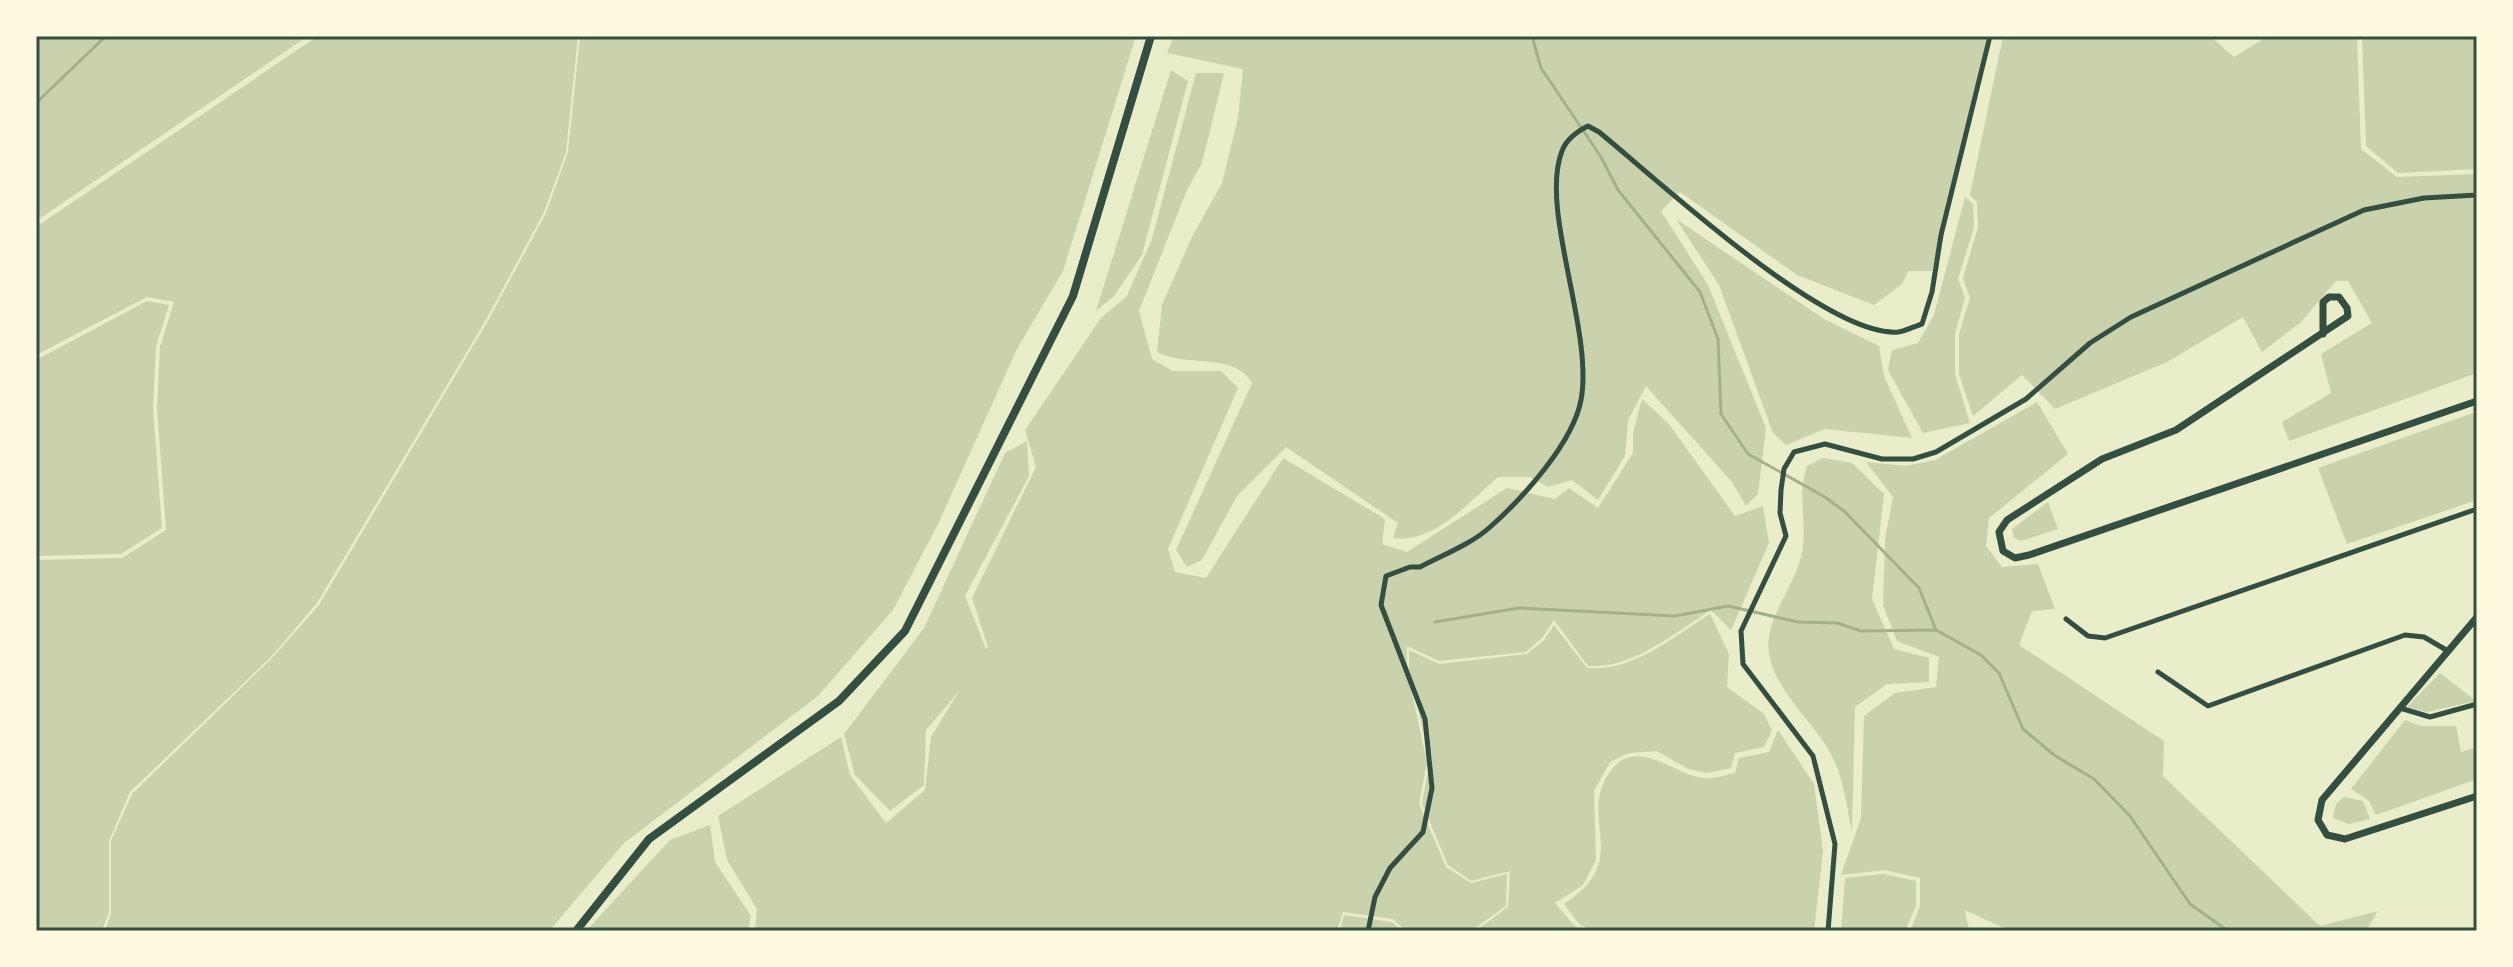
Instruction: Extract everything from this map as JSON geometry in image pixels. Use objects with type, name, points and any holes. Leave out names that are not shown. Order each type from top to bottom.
[{"type":"main road","points":[[576,931],[649,839],[839,701],[905,631],[1073,296],[1151,36]]},
{"type":"street","points":[[1368,931],[1375,897],[1390,868],[1423,832],[1432,788],[1425,719],[1381,605],[1386,576],[1410,567],[1420,567],[1488,529],[1546,466],[1570,432],[1582,399],[1579,338],[1558,205],[1557,175],[1562,149],[1588,126],[1748,256],[1812,301],[1867,326],[1898,332],[1922,324],[1932,292],[1941,235],[1990,36]]},
{"type":"street","points":[[1828,931],[1835,844],[1813,756],[1743,664],[1741,631],[1786,536],[1780,513],[1781,490],[1784,469],[1794,452],[1825,444],[1882,459],[1913,459],[1936,452],[2026,399],[2090,343],[2145,311],[2364,210],[2424,198],[2477,195]]},
{"type":"street","points":[[2323,334],[2322,308],[2329,297],[2339,297],[2347,308],[2348,316],[2323,334],[2176,430],[2102,459],[2007,520],[1999,532],[2003,551],[2015,558],[2029,555],[2477,401]]},
{"type":"street","points":[[2066,619],[2088,636],[2105,638],[2477,509]]},
{"type":"street","points":[[2477,617],[2328,794],[2318,811],[2318,820],[2320,828],[2334,839],[2355,837],[2477,796]]},
{"type":"street","points":[[2158,672],[2208,706],[2405,635],[2424,637],[2448,651]]},
{"type":"street","points":[[2400,708],[2430,717],[2477,704]]},
{"type":"green space","points":[[36,36],[308,36],[36,221]]},
{"type":"green space","points":[[318,36],[578,36],[566,152],[544,212],[487,318],[317,603],[271,657],[130,792],[109,841],[109,912],[102,931],[36,931],[36,560],[122,558],[166,530],[157,408],[160,347],[174,302],[147,297],[36,355],[36,227]]},
{"type":"green space","points":[[580,36],[1136,36],[1063,271],[1017,349],[939,522],[893,610],[818,696],[624,843],[549,931],[105,931],[111,913],[111,841],[132,794],[272,658],[319,605],[489,319],[546,213],[568,152]]},
{"type":"green space","points":[[1174,36],[1987,36],[1966,144],[1932,271],[1908,271],[1902,284],[1874,305],[1797,275],[1680,192],[1661,211],[1708,285],[1766,428],[1758,494],[1746,506],[1732,482],[1646,386],[1628,420],[1625,456],[1598,500],[1572,480],[1548,487],[1530,477],[1498,477],[1437,528],[1423,535],[1393,538],[1398,523],[1286,447],[1237,496],[1202,560],[1187,567],[1176,550],[1252,383],[1234,367],[1170,357],[1157,352],[1162,305],[1192,237],[1222,183],[1238,118],[1243,69],[1167,53]]},
{"type":"green space","points":[[2003,36],[2210,36],[2234,57],[2268,36],[2357,36],[2361,149],[2397,177],[2477,174],[2477,373],[2289,441],[2282,422],[2331,393],[2321,354],[2372,323],[2348,281],[2336,281],[2301,322],[2262,352],[2243,317],[2167,362],[2055,409],[2022,375],[1973,416],[1959,374],[1959,334],[1970,298],[1963,278],[1978,227],[1977,202],[1970,195]]},
{"type":"green space","points":[[2362,36],[2477,36],[2477,169],[2398,173],[2366,146]]},
{"type":"green space","points":[[1171,70],[1188,81],[1142,255],[1114,296],[1096,311]]},
{"type":"green space","points":[[1196,73],[1224,73],[1202,163],[1187,190],[1139,311],[1152,359],[1173,371],[1221,371],[1238,388],[1168,549],[1175,572],[1206,578],[1283,458],[1385,519],[1382,544],[1407,552],[1507,488],[1555,499],[1569,488],[1598,508],[1633,453],[1633,433],[1642,399],[1669,424],[1735,516],[1763,506],[1769,543],[1731,630],[1711,610],[1637,656],[1621,662],[1588,666],[1554,620],[1542,638],[1526,652],[1439,661],[1407,646],[1407,671],[1427,762],[1419,804],[1446,867],[1471,883],[1507,874],[1506,906],[1471,931],[1406,931],[1393,919],[1343,912],[1337,931],[755,931],[757,909],[727,860],[718,816],[841,737],[850,775],[886,823],[925,790],[931,737],[959,691],[926,730],[924,785],[890,811],[855,775],[844,734],[924,628],[1005,453],[1027,441],[1029,476],[965,596],[986,649],[988,647],[972,598],[1036,467],[1025,430],[1101,318],[1127,296],[1152,239]]},
{"type":"green space","points":[[1965,197],[1973,204],[1974,227],[1958,279],[1965,298],[1955,334],[1955,374],[1970,423],[1923,433],[1888,370],[1892,350],[1918,343],[1934,315]]},
{"type":"green space","points":[[1676,219],[1824,319],[1879,346],[1884,376],[1912,438],[1825,429],[1786,445],[1773,433],[1719,285]]},
{"type":"green space","points":[[147,301],[169,305],[156,346],[153,408],[162,528],[121,554],[36,556],[36,360]]},
{"type":"green space","points":[[2037,402],[2068,454],[1989,518],[1986,546],[2002,567],[2038,564],[2055,609],[2032,611],[2019,645],[2164,741],[2163,776],[2320,926],[2378,911],[2366,931],[2010,931],[1965,910],[1969,931],[1910,931],[1920,906],[1920,878],[1884,870],[1841,875],[1861,818],[1864,716],[1895,693],[1936,687],[1939,657],[1897,641],[1883,605],[1885,539],[1893,497],[1866,462],[1905,466],[1935,460]]},
{"type":"green space","points":[[2473,413],[2477,422],[2477,500],[2347,544],[2318,468]]},
{"type":"green space","points":[[1823,458],[1852,463],[1884,494],[1872,599],[1894,649],[1929,658],[1929,682],[1887,684],[1855,707],[1852,832],[1843,786],[1834,760],[1782,686],[1769,654],[1771,627],[1801,557],[1803,489],[1807,466]]},
{"type":"green space","points":[[2048,502],[2058,529],[2021,541],[2014,538],[2012,529]]},
{"type":"green space","points":[[1710,614],[1729,654],[1727,687],[1764,714],[1772,730],[1764,747],[1735,753],[1731,768],[1707,773],[1688,769],[1657,751],[1629,753],[1610,762],[1594,791],[1596,860],[1583,885],[1555,903],[1579,931],[1475,931],[1508,907],[1510,871],[1471,881],[1448,865],[1422,803],[1430,761],[1409,671],[1409,650],[1439,664],[1527,654],[1544,640],[1554,625],[1587,668],[1604,668],[1652,651]]},
{"type":"green space","points":[[2440,673],[2476,701],[2427,712],[2407,707]]},
{"type":"green space","points":[[2405,720],[2421,726],[2456,726],[2461,752],[2477,747],[2477,779],[2376,815],[2369,801],[2351,789]]},
{"type":"green space","points":[[1778,730],[1814,784],[1823,851],[1814,931],[1591,931],[1579,924],[1564,904],[1585,887],[1596,870],[1601,853],[1599,803],[1602,786],[1613,768],[1623,759],[1634,756],[1658,761],[1694,776],[1724,776],[1735,773],[1739,758],[1769,752]]},
{"type":"green space","points":[[2344,797],[2363,801],[2370,819],[2349,824],[2333,818],[2336,804]]},
{"type":"green space","points":[[710,825],[715,862],[751,916],[748,931],[586,931],[670,840]]},
{"type":"green space","points":[[1884,874],[1916,881],[1916,906],[1905,931],[1841,931],[1845,878]]},
{"type":"green space","points":[[1344,915],[1392,922],[1402,931],[1340,931]]},
{"type":"waterway","points":[[36,103],[106,36]]},
{"type":"waterway","points":[[1532,36],[1541,68],[1601,157],[1618,190],[1700,292],[1718,339],[1721,414],[1748,454],[1825,497],[1845,512],[1919,588],[1936,630],[1981,655],[1999,673],[2023,729],[2054,755],[2094,779],[2130,816],[2190,904],[2228,931]]},
{"type":"waterway","points":[[1435,622],[1519,608],[1675,616],[1728,606],[1798,622],[1837,623],[1861,631],[1936,630]]}]
